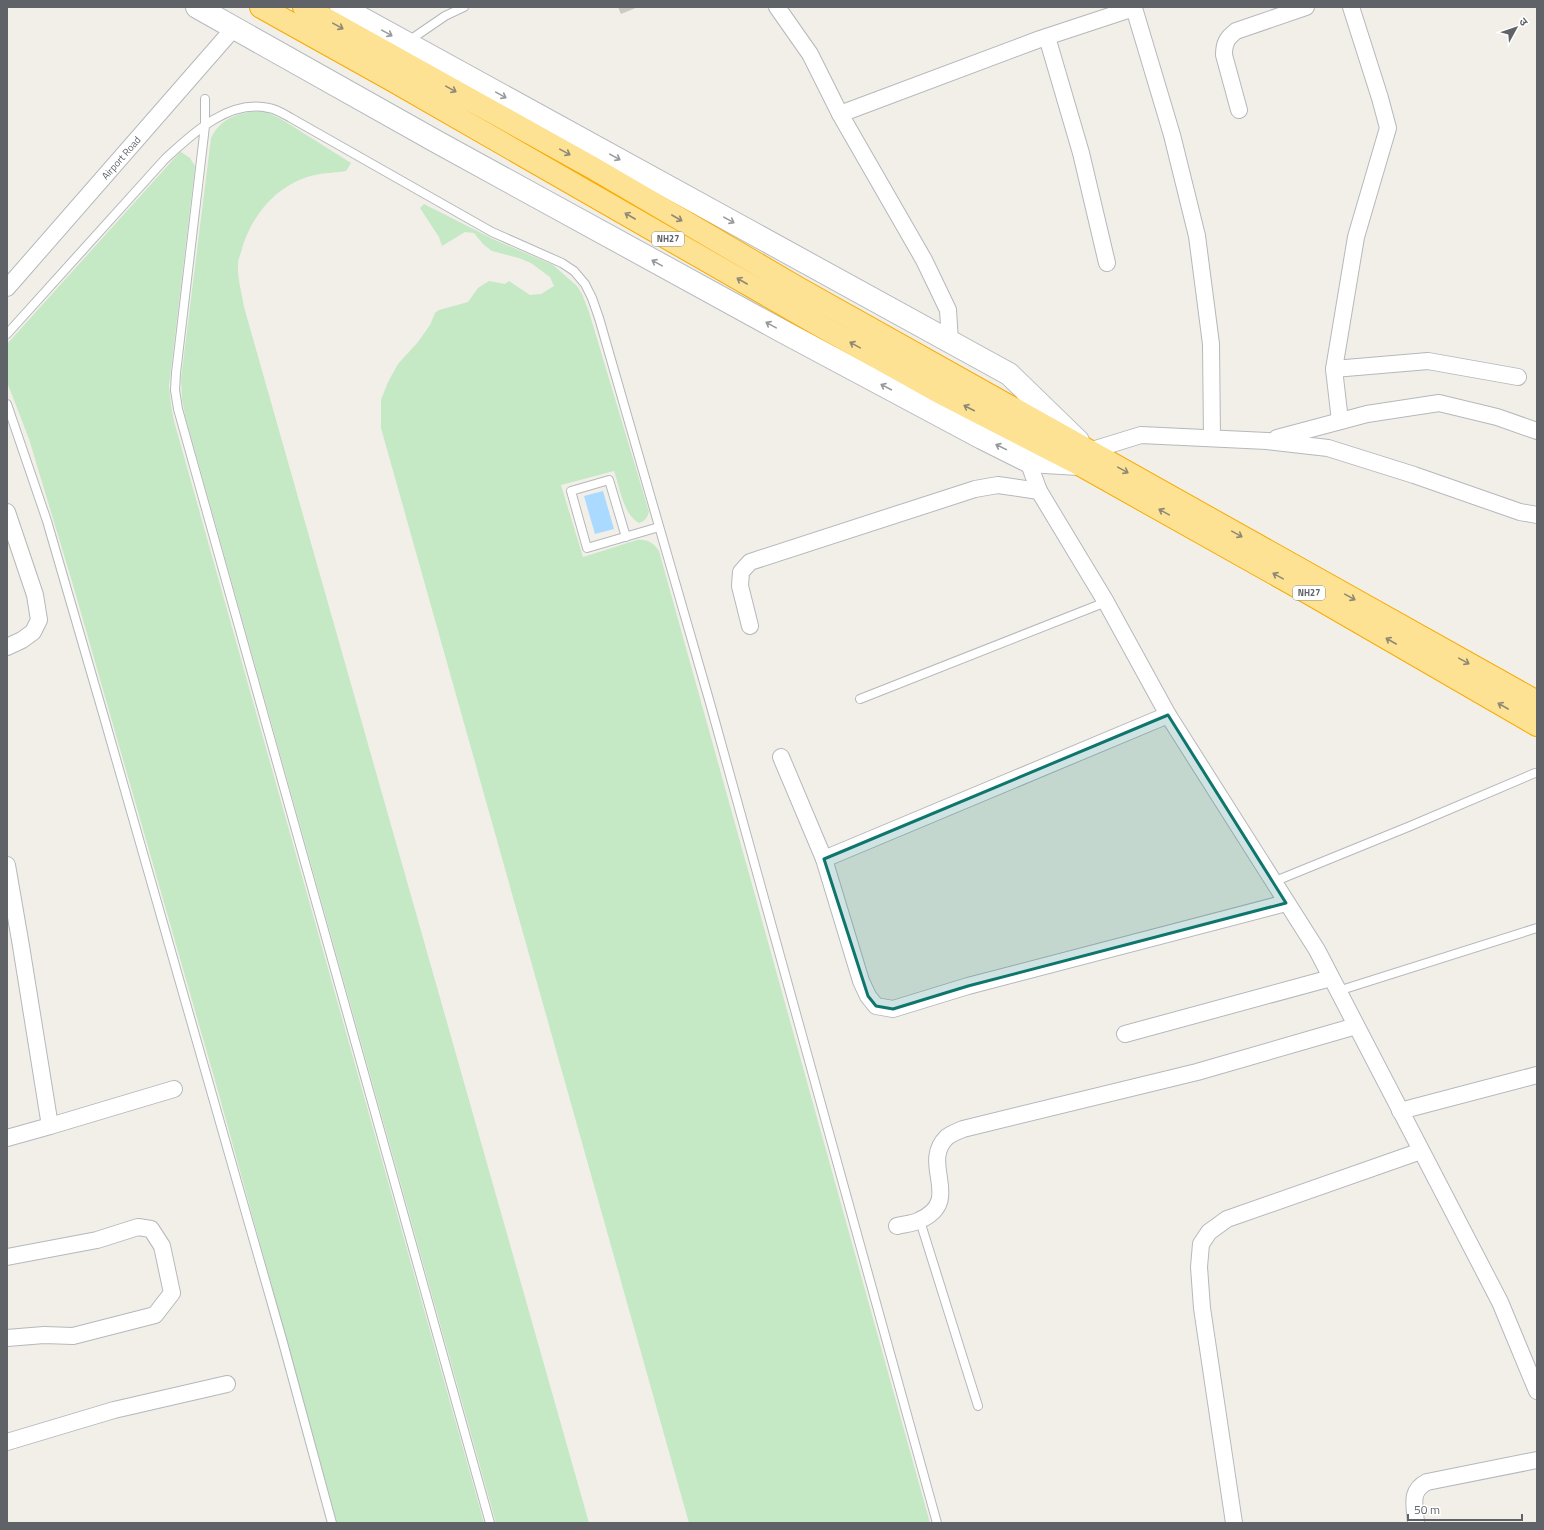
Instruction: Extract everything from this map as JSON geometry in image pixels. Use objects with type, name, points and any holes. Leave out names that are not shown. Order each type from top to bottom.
[{"type":"highway","name":"NH27","points":[[261,7],[392,80],[819,325],[939,392],[1084,458],[1537,702]]},
{"type":"highway","name":"NH27","points":[[304,7],[593,168],[1084,458],[1306,592],[1537,725]]},
{"type":"street","points":[[197,7],[446,147],[780,330],[982,438],[1028,460],[1084,458],[1141,435],[1267,441],[1328,448],[1414,475],[1520,512],[1537,515]]},
{"type":"street","points":[[777,7],[810,54],[840,114],[924,260],[948,310],[950,341]]},
{"type":"street","points":[[1239,110],[1224,55],[1224,46],[1228,37],[1236,31],[1306,7]]},
{"type":"street","points":[[1340,421],[1334,369],[1356,237],[1388,128],[1352,7]]},
{"type":"street","points":[[840,114],[1047,37],[1134,8],[1172,135],[1197,236],[1210,344],[1212,438]]},
{"type":"street","points":[[350,10],[406,43],[1008,374],[1084,458]]},
{"type":"street","name":"Airport Road","points":[[7,288],[234,28]]},
{"type":"street","points":[[1047,37],[1081,153],[1107,263]]},
{"type":"street","points":[[1334,369],[1428,361],[1518,377]]},
{"type":"street","points":[[1267,441],[1367,414],[1439,404],[1497,416],[1537,431]]},
{"type":"street","points":[[1028,460],[1039,492],[1106,602],[1168,715],[1317,950],[1500,1302],[1537,1391]]},
{"type":"street","points":[[750,626],[740,586],[741,572],[750,562],[975,488],[998,485],[1039,492]]},
{"type":"street","points":[[7,512],[35,595],[39,620],[33,632],[22,640],[7,647]]},
{"type":"street","points":[[824,859],[1168,715]]},
{"type":"street","points":[[781,757],[824,859],[861,980],[868,996],[876,1006],[894,1009],[968,986],[1286,903]]},
{"type":"street","points":[[7,865],[50,1126]]},
{"type":"street","points":[[1125,1034],[1334,984]]},
{"type":"street","points":[[896,1226],[920,1221],[931,1213],[939,1204],[941,1186],[936,1163],[938,1149],[947,1137],[963,1128],[1197,1072],[1356,1026]]},
{"type":"street","points":[[1400,1111],[1537,1075]]},
{"type":"street","points":[[7,1138],[174,1089]]},
{"type":"street","points":[[1234,1523],[1202,1308],[1199,1267],[1201,1244],[1209,1232],[1227,1219],[1421,1151]]},
{"type":"street","points":[[7,1257],[97,1240],[138,1227],[151,1229],[162,1246],[172,1293],[155,1315],[73,1336],[44,1335],[7,1338]]},
{"type":"street","points":[[7,1442],[114,1410],[227,1384]]},
{"type":"street","points":[[1416,1523],[1416,1491],[1423,1484],[1537,1460]]},
{"type":"lane","points":[[406,43],[445,16],[464,7]]},
{"type":"lane","points":[[205,99],[205,126],[176,373],[175,390],[178,409],[490,1523]]},
{"type":"lane","points":[[7,334],[165,160],[205,126],[237,109],[247,107],[270,108],[291,118],[492,232],[556,260],[574,271],[592,298],[599,318],[712,711],[937,1523]]},
{"type":"lane","points":[[7,404],[47,521],[104,717],[282,1339],[332,1523]]},
{"type":"lane","points":[[626,537],[609,480],[571,491],[588,548],[626,537],[659,527]]},
{"type":"lane","points":[[860,699],[1106,602]]},
{"type":"lane","points":[[1273,882],[1535,773]]},
{"type":"lane","points":[[1334,984],[1537,928]]},
{"type":"lane","points":[[920,1221],[978,1406]]},
{"type":"highlighted area","points":[[1168,715],[1286,903],[968,986],[893,1009],[876,1006],[868,996],[824,859]]},
{"type":"green space","points":[[264,111],[281,119],[351,163],[346,171],[307,177],[283,189],[273,197],[256,217],[250,228],[239,258],[238,275],[244,307],[589,1523],[496,1523],[185,415],[182,399],[181,379],[211,138],[215,131],[227,120],[240,114]]},
{"type":"green space","points":[[180,152],[190,158],[195,166],[169,386],[174,421],[484,1523],[337,1523],[218,1091],[73,585],[29,439],[7,382],[7,344]]},
{"type":"green space","points":[[424,204],[495,240],[553,265],[577,286],[589,312],[649,512],[646,519],[639,523],[634,519],[629,513],[620,493],[614,471],[561,485],[583,557],[637,540],[650,542],[659,551],[930,1523],[689,1523],[381,428],[381,400],[388,382],[398,364],[418,342],[430,325],[435,313],[439,310],[468,302],[478,288],[489,281],[505,284],[509,281],[530,295],[541,294],[554,286],[550,277],[531,263],[519,258],[492,251],[483,244],[474,233],[465,232],[442,246],[439,237],[420,208]]},
{"type":"water","points":[[603,491],[614,529],[595,534],[584,496]]},
{"type":"building","points":[[618,7],[638,7],[621,14]]}]
